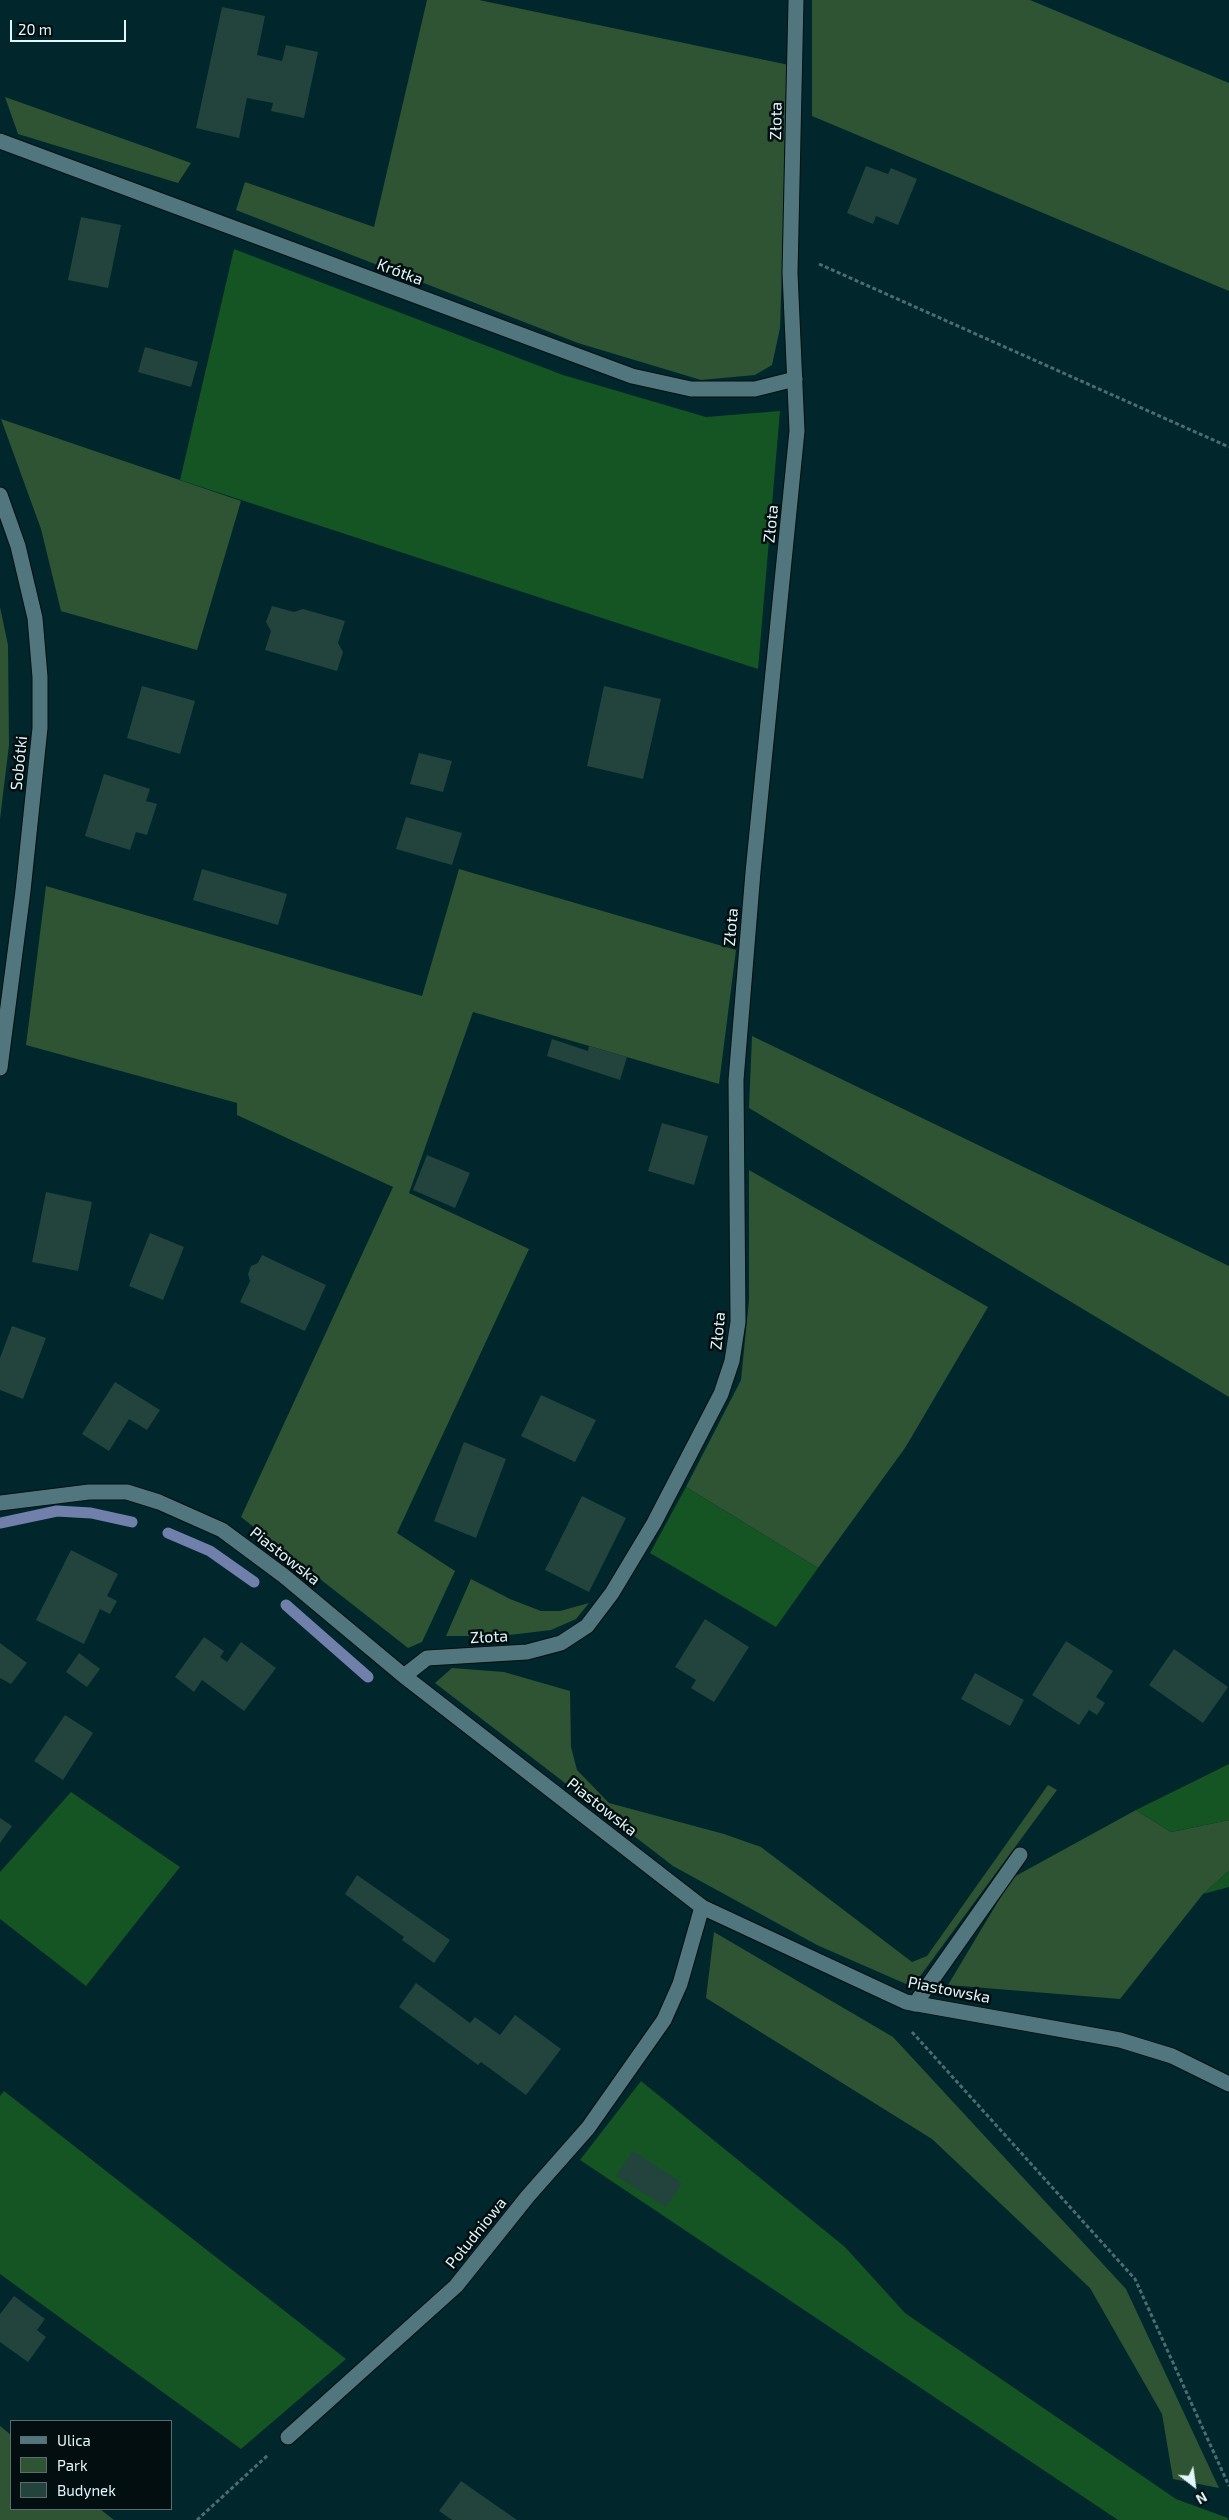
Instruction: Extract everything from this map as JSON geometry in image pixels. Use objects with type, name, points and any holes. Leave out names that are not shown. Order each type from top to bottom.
[{"type":"street","name":"Złota","points":[[404,1676],[427,1658],[527,1652],[561,1643],[587,1626],[612,1593],[654,1523],[721,1394],[732,1361],[738,1322],[736,1080],[753,872],[798,431],[790,273],[796,0]]},
{"type":"street","name":"Krótka","points":[[0,141],[632,376],[691,389],[755,389],[795,380]]},
{"type":"street","name":"Sobótki","points":[[0,495],[18,546],[35,618],[40,703],[40,728],[23,891],[0,1068]]},
{"type":"street","name":"Piastowska","points":[[0,1503],[89,1492],[127,1492],[159,1502],[222,1530],[284,1576],[404,1676],[702,1907],[911,2003],[1120,2040],[1172,2056],[1229,2084]]},
{"type":"street","points":[[911,2003],[1020,1855]]},
{"type":"street","name":"Południowa","points":[[288,2437],[456,2286],[528,2196],[588,2128],[664,2020],[680,1984],[702,1907]]},
{"type":"path","points":[[814,262],[1229,447]]},
{"type":"path","points":[[911,2003],[910,2030],[1135,2279],[1229,2486]]},
{"type":"path","points":[[196,2520],[288,2437]]},
{"type":"green space","points":[[427,0],[479,0],[789,65],[780,328],[772,365],[755,375],[701,380],[578,343],[236,210],[245,182],[374,227]]},
{"type":"green space","points":[[812,0],[1030,0],[1229,83],[1229,291],[812,116]]},
{"type":"green space","points":[[5,97],[191,163],[178,183],[18,134]]},
{"type":"green space","points":[[234,249],[563,375],[706,417],[780,411],[758,669],[180,480]]},
{"type":"green space","points":[[1,419],[241,501],[197,650],[61,611],[41,529]]},
{"type":"green space","points":[[0,607],[8,645],[9,745],[0,819]]},
{"type":"green space","points":[[459,869],[736,950],[719,1084],[473,1012],[409,1193],[529,1249],[397,1533],[455,1571],[422,1642],[408,1648],[241,1517],[393,1187],[237,1115],[237,1103],[26,1045],[46,886],[422,996]]},
{"type":"green space","points":[[752,1036],[1229,1266],[1229,1397],[749,1108]]},
{"type":"green space","points":[[749,1170],[988,1307],[905,1448],[818,1568],[686,1487],[741,1380],[749,1300]]},
{"type":"green space","points":[[686,1487],[818,1568],[776,1627],[650,1553]]},
{"type":"green space","points":[[471,1579],[510,1599],[541,1611],[560,1611],[589,1603],[576,1619],[551,1630],[501,1636],[446,1636]]},
{"type":"green space","points":[[452,1668],[504,1672],[570,1691],[571,1747],[577,1770],[609,1803],[724,1834],[761,1847],[912,1962],[927,1956],[1048,1785],[1057,1790],[918,1979],[906,1984],[817,1945],[673,1866],[435,1683]]},
{"type":"green space","points":[[1229,1764],[1229,1820],[1171,1832],[1136,1810]]},
{"type":"green space","points":[[71,1792],[180,1867],[86,1986],[0,1919],[0,1872]]},
{"type":"green space","points":[[1136,1810],[1171,1832],[1229,1820],[1229,1871],[1203,1894],[1120,1999],[948,1985],[1012,1878]]},
{"type":"green space","points":[[1229,1871],[1229,1887],[1203,1894]]},
{"type":"green space","points":[[714,1932],[893,2037],[1126,2289],[1219,2488],[1173,2479],[1162,2414],[1090,2288],[932,2139],[706,1998]]},
{"type":"green space","points":[[641,2081],[845,2247],[905,2313],[1176,2499],[1228,2518],[1228,2520],[1118,2520],[580,2160]]},
{"type":"green space","points":[[4,2091],[346,2359],[241,2449],[0,2274],[0,2096]]},
{"type":"green space","points":[[0,2426],[10,2434],[10,2510],[101,2510],[114,2520],[0,2520]]},
{"type":"building","points":[[222,7],[265,16],[257,55],[282,61],[286,45],[318,52],[304,118],[271,111],[273,103],[247,98],[239,138],[196,128]]},
{"type":"building","points":[[866,166],[888,174],[891,168],[917,179],[898,225],[876,216],[873,224],[847,213]]},
{"type":"building","points":[[81,217],[121,225],[108,288],[68,280]]},
{"type":"building","points":[[145,347],[198,362],[191,387],[138,372]]},
{"type":"building","points":[[272,606],[294,612],[303,609],[345,621],[338,643],[343,652],[337,671],[265,650],[271,631],[266,622]]},
{"type":"building","points":[[142,686],[195,701],[180,754],[127,738]]},
{"type":"building","points":[[604,686],[661,699],[643,779],[587,766]]},
{"type":"building","points":[[419,753],[452,761],[443,792],[410,784]]},
{"type":"building","points":[[104,774],[150,789],[146,801],[157,804],[147,835],[136,832],[130,850],[85,836]]},
{"type":"building","points":[[406,817],[462,833],[452,865],[396,849]]},
{"type":"building","points":[[202,869],[287,894],[278,925],[193,900]]},
{"type":"building","points":[[552,1039],[588,1051],[589,1046],[627,1057],[620,1080],[547,1056]]},
{"type":"building","points":[[662,1123],[708,1136],[694,1185],[648,1171]]},
{"type":"building","points":[[427,1155],[470,1173],[455,1208],[413,1190]]},
{"type":"building","points":[[46,1192],[92,1202],[78,1271],[32,1262]]},
{"type":"building","points":[[150,1233],[184,1247],[163,1300],[129,1286]]},
{"type":"building","points":[[262,1255],[326,1285],[305,1331],[240,1302],[250,1281],[248,1274],[251,1266],[258,1263]]},
{"type":"building","points":[[12,1326],[46,1338],[23,1399],[0,1390],[0,1358]]},
{"type":"building","points":[[115,1382],[160,1410],[147,1430],[129,1419],[109,1451],[82,1434]]},
{"type":"building","points":[[541,1395],[596,1420],[575,1462],[521,1436]]},
{"type":"building","points":[[464,1442],[506,1459],[476,1538],[434,1521]]},
{"type":"building","points":[[582,1496],[626,1518],[589,1592],[545,1570]]},
{"type":"building","points":[[71,1550],[118,1574],[107,1596],[117,1601],[110,1614],[100,1609],[84,1644],[36,1620]]},
{"type":"building","points":[[705,1619],[749,1647],[714,1702],[691,1688],[696,1680],[675,1667]]},
{"type":"building","points":[[204,1637],[224,1651],[220,1657],[227,1662],[241,1642],[276,1668],[244,1711],[202,1680],[194,1692],[175,1677]]},
{"type":"building","points":[[1066,1641],[1113,1671],[1096,1697],[1105,1703],[1097,1715],[1089,1710],[1079,1725],[1032,1695]]},
{"type":"building","points":[[0,1643],[27,1663],[11,1684],[0,1678]]},
{"type":"building","points":[[1174,1649],[1228,1687],[1203,1723],[1149,1685]]},
{"type":"building","points":[[79,1653],[100,1669],[87,1687],[66,1672]]},
{"type":"building","points":[[975,1673],[1024,1700],[1010,1726],[961,1699]]},
{"type":"building","points":[[65,1715],[93,1733],[63,1780],[34,1761]]},
{"type":"building","points":[[0,1818],[12,1826],[0,1843]]},
{"type":"building","points":[[357,1875],[450,1940],[434,1963],[402,1940],[404,1937],[345,1894]]},
{"type":"building","points":[[416,1983],[470,2023],[475,2017],[500,2035],[515,2015],[561,2049],[526,2095],[481,2062],[478,2065],[399,2007]]},
{"type":"building","points":[[633,2151],[682,2183],[666,2207],[616,2176]]},
{"type":"building","points":[[14,2296],[45,2319],[37,2330],[46,2337],[28,2362],[0,2342],[0,2314]]},
{"type":"building","points":[[461,2481],[517,2520],[452,2520],[439,2511]]},
{"type":"waterway","points":[[0,1523],[57,1511],[91,1513],[132,1522]]},
{"type":"waterway","points":[[168,1533],[210,1551],[254,1582]]},
{"type":"waterway","points":[[286,1605],[368,1677]]}]
